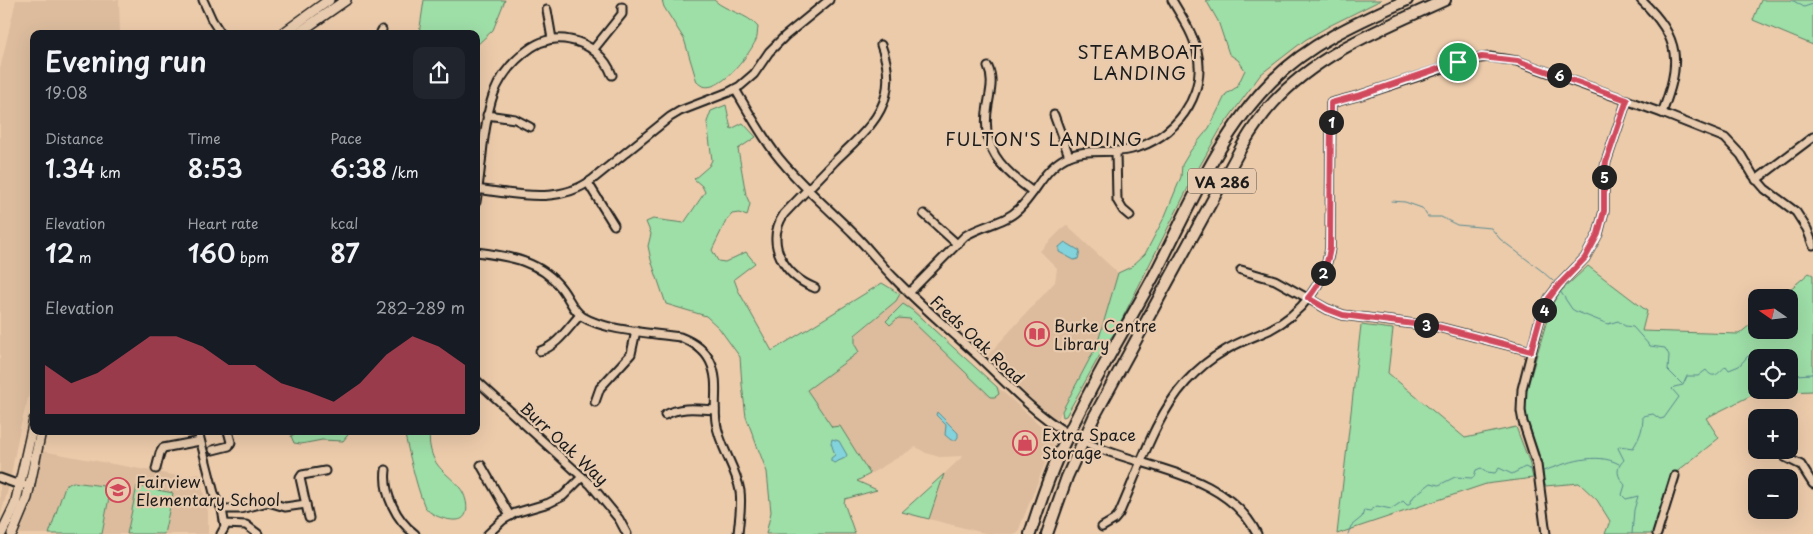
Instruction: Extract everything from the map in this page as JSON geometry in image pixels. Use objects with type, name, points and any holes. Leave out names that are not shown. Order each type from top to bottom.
[{"type":"highway","name":"VA 286","points":[[1030,534],[1050,474],[1068,434],[1156,272],[1212,163],[1234,126],[1272,81],[1305,53],[1347,27],[1408,0]]},
{"type":"highway","name":"VA 286","points":[[1047,534],[1082,441],[1194,232],[1242,146],[1262,115],[1301,77],[1337,51],[1445,0]]},
{"type":"main road","points":[[288,30],[329,0]]},
{"type":"main road","points":[[303,30],[346,0]]},
{"type":"main road","points":[[12,534],[27,498],[25,485],[32,435]]},
{"type":"main road","points":[[1,534],[25,485],[40,435]]},
{"type":"street","points":[[203,0],[218,30]]},
{"type":"street","points":[[480,189],[547,196],[565,194],[588,184],[670,117],[735,89],[754,74],[781,39],[829,0]]},
{"type":"street","points":[[908,293],[956,244],[976,229],[1013,214],[1023,205],[1050,169],[1069,156],[1087,152],[1116,151],[1144,146],[1162,136],[1174,126],[1183,115],[1194,94],[1199,72],[1198,53],[1193,39],[1172,0]]},
{"type":"street","points":[[1641,0],[1655,14],[1664,27],[1673,46],[1675,56],[1674,80],[1662,113]]},
{"type":"street","points":[[593,50],[622,14],[622,8]]},
{"type":"street","points":[[547,10],[552,39]]},
{"type":"street","points":[[480,167],[487,115],[494,91],[508,68],[530,47],[552,39],[576,41],[593,50],[609,66],[612,75]]},
{"type":"street","points":[[814,288],[800,282],[780,256],[776,242],[777,228],[780,221],[808,189],[868,128],[880,112],[886,95],[888,81],[881,45]]},
{"type":"street","points":[[1102,527],[1114,520],[1119,514],[1163,413],[1176,393],[1196,372],[1222,351],[1281,323],[1297,310],[1315,290],[1327,262],[1330,248],[1331,103],[1361,95],[1458,62],[1490,57],[1518,61],[1725,138],[1741,155],[1756,180],[1796,212],[1807,229],[1813,245]]},
{"type":"street","points":[[988,67],[992,80],[986,126],[989,144],[1001,166],[1012,177],[1033,192]]},
{"type":"street","name":"Freds Oak Road","points":[[735,89],[776,153],[808,189],[856,236],[908,293],[1046,420],[1082,441],[1189,479],[1219,492],[1243,512],[1257,534]]},
{"type":"street","points":[[1546,534],[1537,465],[1525,432],[1521,411],[1522,388],[1541,315],[1549,298],[1585,258],[1598,234],[1604,211],[1604,173],[1606,162],[1627,100]]},
{"type":"street","points":[[487,115],[515,119],[530,127]]},
{"type":"street","points":[[1054,115],[1069,156]]},
{"type":"street","points":[[1756,180],[1813,137]]},
{"type":"street","points":[[1116,151],[1117,200],[1123,210],[1130,216]]},
{"type":"street","points":[[588,184],[614,225]]},
{"type":"street","points":[[924,214],[956,244]]},
{"type":"street","points":[[480,253],[516,258],[540,269],[558,284],[580,315],[600,325],[680,337],[690,341],[702,350],[710,362],[715,375],[715,410],[718,434],[740,491],[741,505],[738,534]]},
{"type":"street","points":[[1241,270],[1275,280],[1327,309],[1343,315],[1438,327],[1531,351]]},
{"type":"street","points":[[540,350],[547,349],[554,344],[580,315]]},
{"type":"street","points":[[595,402],[600,388],[631,354],[636,331]]},
{"type":"street","name":"Burr Oak Way","points":[[480,384],[600,494],[619,519],[627,534]]},
{"type":"street","points":[[665,415],[674,410],[683,409],[715,410]]},
{"type":"street","points":[[199,435],[214,498],[222,509],[224,530],[221,534]]},
{"type":"street","points":[[213,450],[230,446],[229,435]]},
{"type":"street","points":[[156,469],[163,448],[200,441]]},
{"type":"street","points":[[1789,459],[1801,465],[1813,484]]},
{"type":"street","points":[[481,465],[510,516]]},
{"type":"street","points":[[386,470],[385,485],[391,501],[399,518],[415,534]]},
{"type":"street","points":[[309,518],[300,478],[302,475],[325,471]]},
{"type":"street","points":[[1657,534],[1675,476]]},
{"type":"street","points":[[488,534],[510,516],[557,500],[582,477]]},
{"type":"street","points":[[0,478],[25,485]]},
{"type":"street","points":[[222,509],[240,509],[268,502],[285,506],[306,504]]},
{"type":"street","points":[[224,524],[246,525],[258,534]]},
{"type":"shaded area","points":[[16,0],[119,0],[120,30],[30,30],[30,391],[20,428],[10,480],[0,477],[0,69]]},
{"type":"shaded area","points":[[1066,225],[1118,273],[1097,345],[1057,420],[1050,417],[987,356],[1055,282],[1057,268],[1040,251]]},
{"type":"shaded area","points":[[900,294],[946,341],[1039,424],[1054,434],[1055,439],[1017,534],[988,534],[929,519],[944,474],[963,456],[939,457],[926,453],[916,447],[870,474],[840,427],[832,428],[807,390],[858,352],[855,345],[855,336],[896,301]]},
{"type":"shaded area","name":"Fairview Elementary School","points":[[42,451],[184,477],[199,474],[208,512],[208,534],[19,534],[31,504]]},
{"type":"shaded area","points":[[0,483],[9,486],[0,517]]},
{"type":"green space","points":[[424,0],[505,0],[493,30],[480,42],[480,30],[420,30]]},
{"type":"green space","points":[[662,0],[714,0],[753,22],[758,27],[756,40],[745,58],[729,75],[721,82],[712,86],[704,86],[697,82],[684,39],[664,7]]},
{"type":"green space","points":[[1206,0],[1381,0],[1305,40],[1261,74],[1220,130],[1193,178],[1116,331],[1106,344],[1066,416],[1063,417],[1062,411],[1097,345],[1118,273],[1131,267],[1145,254],[1165,216],[1181,177],[1182,165],[1191,150],[1209,128],[1226,94],[1237,87],[1245,70],[1238,60],[1229,54],[1218,21]]},
{"type":"green space","points":[[1761,0],[1813,0],[1813,45],[1753,20]]},
{"type":"green space","points":[[726,105],[731,129],[743,123],[756,137],[738,149],[746,195],[750,204],[747,216],[739,213],[732,214],[726,221],[712,250],[718,261],[725,262],[746,252],[755,263],[734,279],[738,290],[772,351],[882,283],[900,294],[896,301],[855,335],[855,345],[859,352],[807,390],[832,427],[840,426],[870,474],[857,481],[877,490],[845,499],[844,503],[855,534],[766,534],[771,512],[767,472],[746,417],[740,357],[719,328],[706,316],[666,304],[651,260],[648,246],[651,234],[646,222],[653,219],[684,223],[705,192],[702,186],[694,179],[709,166],[712,160],[707,122],[711,111]]},
{"type":"green space","points":[[1588,266],[1647,311],[1642,331],[1739,334],[1748,327],[1748,339],[1798,339],[1798,289],[1790,289],[1809,273],[1813,275],[1813,391],[1798,392],[1798,349],[1748,349],[1748,397],[1706,418],[1719,438],[1674,474],[1658,534],[1605,534],[1610,521],[1597,500],[1579,483],[1545,486],[1541,460],[1527,420],[1525,405],[1527,389],[1551,306],[1560,292]]},
{"type":"green space","points":[[903,304],[997,387],[999,394],[991,397],[910,319],[898,318],[890,325],[886,321]]},
{"type":"green space","points":[[1361,325],[1393,329],[1388,373],[1465,438],[1516,427],[1529,461],[1533,478],[1486,484],[1337,534]]},
{"type":"green space","points":[[348,435],[343,441],[322,440],[301,444],[294,443],[291,436]]},
{"type":"green space","points":[[405,435],[430,435],[430,444],[435,460],[465,496],[467,507],[465,516],[462,519],[453,520],[429,512],[424,505],[415,478]]},
{"type":"green space","points":[[944,474],[929,519],[902,512]]},
{"type":"green space","points":[[73,482],[111,487],[102,534],[49,534],[65,486]]},
{"type":"green space","points":[[137,486],[173,493],[164,534],[127,534]]},
{"type":"water","points":[[1065,242],[1080,251],[1078,259],[1074,260],[1059,252],[1059,247]]},
{"type":"water","points":[[937,412],[958,433],[956,440],[951,440],[945,435],[946,425],[936,415]]},
{"type":"water","points":[[832,439],[839,441],[847,455],[845,458],[834,463],[831,461],[831,458],[835,455],[831,443]]},
{"type":"waterway","points":[[1792,0],[1804,7],[1813,4]]},
{"type":"waterway","points":[[1391,201],[1405,202],[1422,208],[1428,217],[1441,217],[1457,225],[1491,228],[1500,239],[1553,281]]},
{"type":"waterway","points":[[1560,291],[1575,311],[1608,324],[1618,321],[1625,326],[1633,327],[1650,346],[1665,348],[1669,355],[1668,370],[1682,384]]},
{"type":"waterway","points":[[1632,534],[1634,510],[1638,496],[1626,499],[1622,495],[1625,485],[1620,479],[1618,469],[1624,460],[1618,448],[1619,446],[1633,448],[1641,433],[1643,416],[1653,414],[1660,419],[1664,418],[1679,397],[1672,389],[1683,385],[1687,376],[1698,376],[1706,370],[1714,375],[1726,366],[1729,370],[1739,366],[1748,356]]},
{"type":"waterway","points":[[1798,375],[1812,374],[1813,371]]},
{"type":"waterway","points":[[1543,471],[1591,458],[1601,458],[1619,464]]},
{"type":"waterway","points":[[1348,534],[1351,526],[1362,517],[1364,510],[1370,511],[1377,506],[1391,509],[1403,501],[1409,505],[1414,496],[1431,483],[1439,485],[1455,477],[1472,478],[1476,470],[1481,468],[1487,472],[1495,473],[1499,468],[1512,474],[1525,467],[1532,470]]},
{"type":"place","name":"Burke Centre Library","points":[[1037,334]]},
{"type":"place","name":"Extra Space Storage","points":[[1025,443]]},
{"type":"place","name":"Fairview Elementary School","points":[[118,490]]},
{"type":"district","name":"STEAMBOAT LANDING","points":[[1140,61]]},
{"type":"district","name":"FULTON'S LANDING","points":[[1044,138]]},
{"type":"route","points":[[1482,57],[1510,59],[1627,100],[1606,162],[1604,173],[1604,211],[1598,234],[1585,258],[1549,298],[1541,315],[1531,351],[1438,327],[1343,315],[1327,309],[1308,298],[1315,290],[1321,278],[1330,248],[1331,103],[1361,95],[1458,62],[1482,57]]}]
